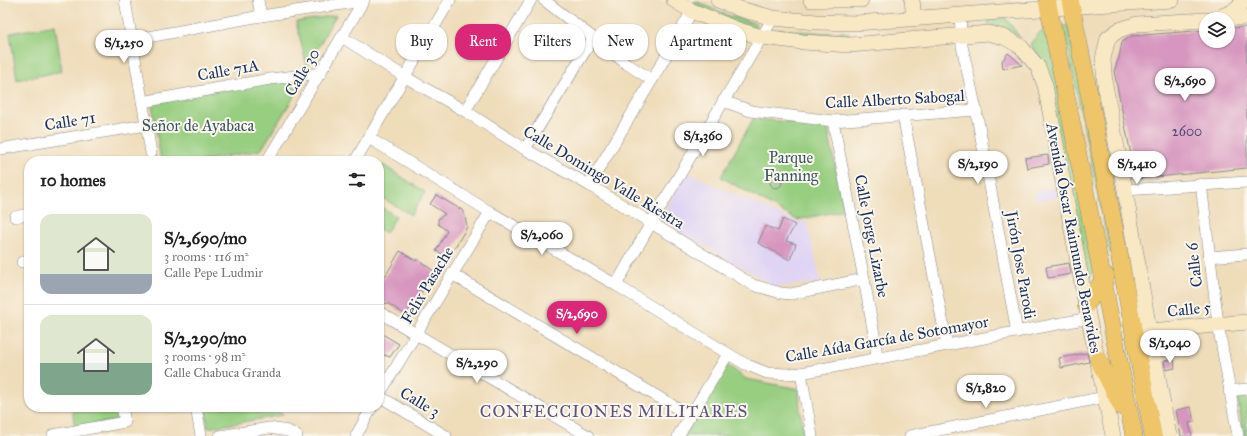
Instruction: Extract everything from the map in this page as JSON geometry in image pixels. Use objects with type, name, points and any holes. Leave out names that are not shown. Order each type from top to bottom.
[{"type":"main road","points":[[1070,3],[1090,98],[1124,279],[1142,332],[1153,436]]},
{"type":"main road","name":"Avenida Óscar Raimundo Benavides","points":[[1047,4],[1133,431]]},
{"type":"main road","points":[[1098,257],[1103,263],[1110,264],[1117,260],[1119,253]]},
{"type":"main road","points":[[1088,312],[1102,281],[1108,275],[1113,272],[1119,273],[1124,279]]},
{"type":"main road","points":[[1098,360],[1133,431]]},
{"type":"street","points":[[125,0],[151,153]]},
{"type":"street","points":[[258,0],[262,16]]},
{"type":"street","points":[[358,156],[450,0]]},
{"type":"street","points":[[465,111],[531,0]]},
{"type":"street","points":[[525,149],[593,38],[544,0]]},
{"type":"street","points":[[674,0],[692,11],[738,30],[762,37],[803,42],[850,44],[961,35]]},
{"type":"street","points":[[718,0],[740,9],[774,18],[816,22],[856,23],[960,15],[1047,4],[1165,0]]},
{"type":"street","points":[[811,0],[861,0]]},
{"type":"street","points":[[912,0],[914,18]]},
{"type":"street","points":[[1232,12],[1246,0]]},
{"type":"street","points":[[132,40],[327,3],[363,1]]},
{"type":"street","name":"Calle 30","points":[[270,156],[363,1]]},
{"type":"street","points":[[589,185],[692,11]]},
{"type":"street","name":"Jirón Jose Parodi","points":[[960,15],[961,35],[1017,332]]},
{"type":"street","points":[[1235,18],[1247,17]]},
{"type":"street","points":[[616,285],[723,101],[774,18]]},
{"type":"street","points":[[1169,436],[1142,332],[1125,190],[1105,85],[1103,59],[1108,38],[1119,30],[1137,24],[1199,20]]},
{"type":"street","name":"Avenida Óscar Raimundo Benavides","points":[[961,35],[989,33],[1006,38],[1021,47],[1038,67],[1045,85],[1113,436]]},
{"type":"street","name":"Calle Domingo Valle Riestra","points":[[342,37],[405,77],[465,111],[525,149],[589,185],[753,285],[766,290],[791,294],[864,279]]},
{"type":"street","points":[[622,60],[652,80]]},
{"type":"street","name":"Calle 71A","points":[[142,102],[270,79],[320,73]]},
{"type":"street","name":"Calle Alberto Sabogal","points":[[723,101],[751,111],[833,121],[976,110]]},
{"type":"street","points":[[902,115],[947,345]]},
{"type":"street","name":"Calle Jorge Lizarbe","points":[[833,121],[864,279],[877,358]]},
{"type":"street","name":"Calle 71","points":[[0,149],[146,125]]},
{"type":"street","name":"Calle Aída García de Sotomayor","points":[[369,138],[490,212],[616,285],[728,354],[767,373],[801,373],[1017,332],[1088,312]]},
{"type":"street","points":[[1125,190],[1247,182]]},
{"type":"street","name":"Calle 6","points":[[1201,184],[1218,324],[1238,436]]},
{"type":"street","name":"Felix Pasache","points":[[384,387],[490,212]]},
{"type":"street","points":[[15,217],[24,215]]},
{"type":"street","points":[[1209,257],[1247,254]]},
{"type":"street","points":[[452,274],[690,416]]},
{"type":"street","points":[[384,315],[588,436]]},
{"type":"street","name":"Calle 5","points":[[1142,332],[1247,322]]},
{"type":"street","points":[[678,436],[728,354]]},
{"type":"street","points":[[801,373],[812,436]]},
{"type":"street","points":[[1229,391],[1247,389]]},
{"type":"street","points":[[910,436],[1105,397]]},
{"type":"street","name":"Calle 3","points":[[384,398],[446,436]]},
{"type":"street","points":[[53,435],[125,422],[123,412]]},
{"type":"street","points":[[197,412],[201,436]]},
{"type":"street","points":[[356,436],[369,412]]},
{"type":"street","points":[[220,436],[269,428],[288,431],[297,436]]},
{"type":"shaded area","points":[[686,172],[796,222],[807,222],[821,282],[776,287],[660,220]]},
{"type":"shaded area","points":[[1056,188],[1058,198],[1036,201],[1035,191]]},
{"type":"green space","points":[[695,1],[725,14],[757,24],[755,30],[746,27],[746,24],[740,24],[693,6]]},
{"type":"green space","points":[[336,15],[307,67],[296,22]]},
{"type":"green space","points":[[1005,17],[1021,39],[1006,29],[988,25],[989,19]]},
{"type":"green space","points":[[55,25],[62,71],[17,80],[10,33]]},
{"type":"green space","points":[[1068,25],[1117,252],[1110,253],[1063,26]]},
{"type":"green space","points":[[779,29],[820,33],[849,33],[849,38],[778,34]]},
{"type":"green space","points":[[1042,30],[1050,46],[1095,267],[1087,284],[1040,59],[1030,44]]},
{"type":"green space","name":"Señor de Ayabaca","points":[[308,74],[261,150],[228,156],[160,156],[151,97]]},
{"type":"green space","name":"Parque Fanning","points":[[753,119],[827,125],[844,210],[797,220],[721,177]]},
{"type":"green space","points":[[384,166],[425,192],[411,215],[384,199]]},
{"type":"green space","points":[[384,209],[396,216],[386,233],[384,232]]},
{"type":"green space","points":[[727,365],[746,379],[799,389],[800,412],[805,436],[684,436]]},
{"type":"green space","points":[[1247,395],[1247,436],[1244,436],[1237,396]]},
{"type":"green space","points":[[73,412],[118,412],[120,420],[75,428]]},
{"type":"green space","points":[[206,412],[278,412],[284,415],[208,428]]},
{"type":"building","points":[[1247,27],[1247,168],[1136,179],[1114,71],[1119,58],[1122,42],[1132,36],[1199,31],[1199,48],[1235,48],[1235,28]]},
{"type":"building","points":[[1008,53],[1022,65],[1003,69],[1002,61]]},
{"type":"building","points":[[1048,155],[1049,164],[1027,168],[1025,158]]},
{"type":"building","points":[[774,176],[778,176],[782,182],[778,188],[774,188],[770,184],[770,180]]},
{"type":"building","points":[[436,195],[462,210],[465,216],[467,227],[449,257],[436,251],[447,231],[438,224],[438,219],[445,214],[430,204]]},
{"type":"building","points":[[783,219],[795,225],[786,241],[796,244],[790,260],[758,243],[766,226],[778,231]]},
{"type":"building","points":[[400,251],[416,261],[417,259],[435,272],[406,315],[384,302],[384,278]]},
{"type":"building","points":[[1069,263],[1071,274],[1048,278],[1046,267]]},
{"type":"building","points":[[384,335],[399,344],[390,357],[384,355]]},
{"type":"building","points":[[1087,353],[1089,362],[1061,368],[1059,358]]},
{"type":"building","points":[[1174,359],[1175,368],[1166,370],[1164,361]]},
{"type":"building","points":[[1191,407],[1194,422],[1189,423],[1192,436],[1181,436],[1176,410]]},
{"type":"district","name":"CONFECCIONES MILITARES","points":[[614,411]]}]
